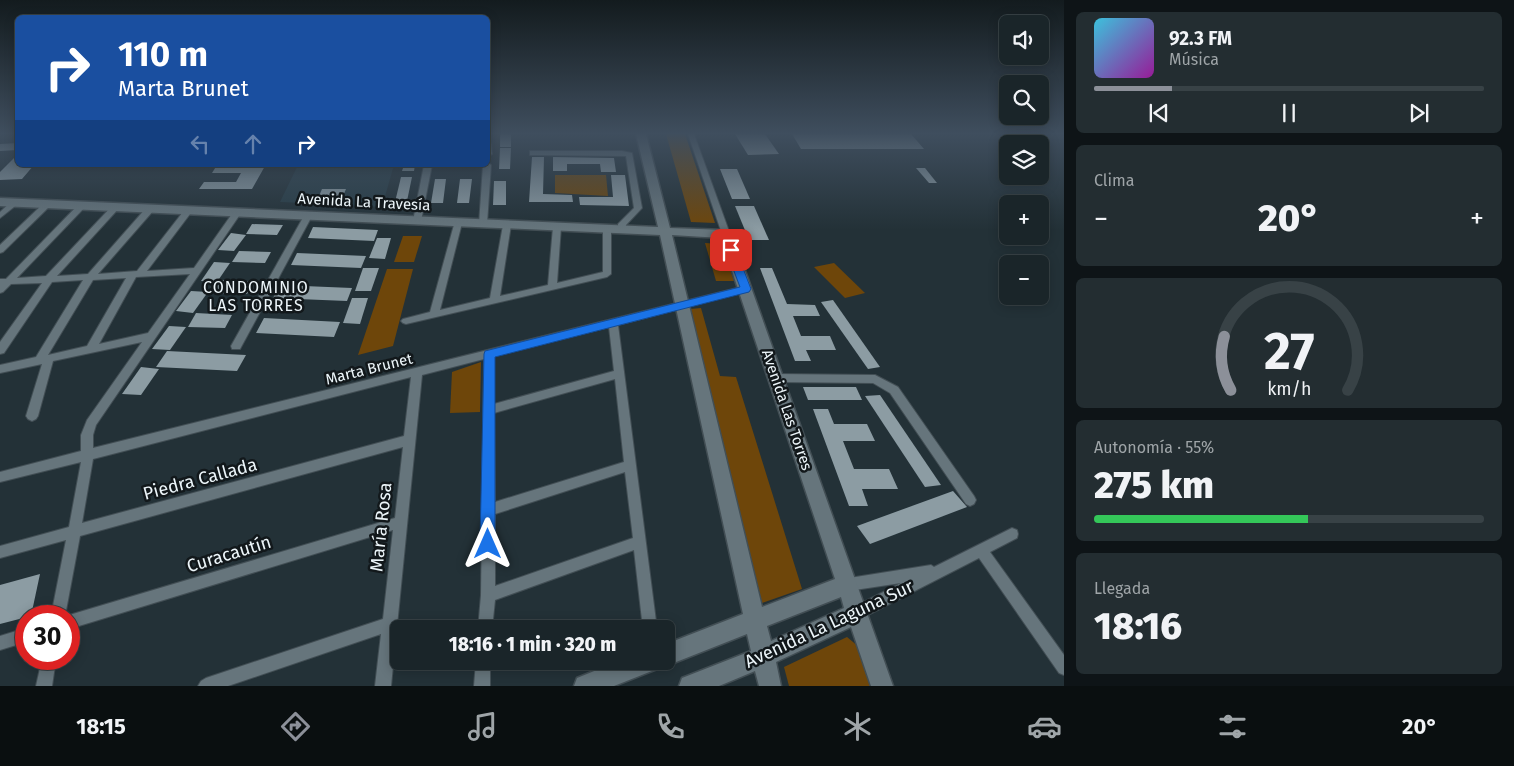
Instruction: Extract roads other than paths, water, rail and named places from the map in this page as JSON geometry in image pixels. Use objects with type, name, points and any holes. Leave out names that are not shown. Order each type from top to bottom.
[{"type":"street","points":[[622,230],[622,224],[638,208],[631,166]]},
{"type":"street","points":[[649,166],[683,304],[770,686]]},
{"type":"street","name":"Avenida Las Torres","points":[[702,166],[882,686]]},
{"type":"street","points":[[417,221],[428,167]]},
{"type":"street","points":[[483,224],[487,167]]},
{"type":"street","name":"Avenida La Travesía","points":[[0,202],[726,234]]},
{"type":"street","points":[[0,216],[15,202]]},
{"type":"street","points":[[0,250],[48,204]]},
{"type":"street","points":[[0,290],[3,282],[82,206]]},
{"type":"street","points":[[0,350],[49,279],[116,207]]},
{"type":"street","points":[[32,416],[44,360],[90,277],[150,209]]},
{"type":"street","points":[[90,350],[137,274],[189,210]]},
{"type":"street","points":[[60,605],[88,455],[87,435],[91,423],[237,213]]},
{"type":"street","points":[[236,346],[308,216]]},
{"type":"street","points":[[434,315],[458,223]]},
{"type":"street","points":[[494,301],[507,225]]},
{"type":"street","points":[[552,287],[557,227]]},
{"type":"street","points":[[406,322],[607,274],[607,229]]},
{"type":"street","points":[[3,282],[197,271]]},
{"type":"street","name":"Marta Brunet","points":[[0,478],[746,289]]},
{"type":"street","points":[[613,322],[649,620]]},
{"type":"street","points":[[0,369],[151,336]]},
{"type":"street","points":[[486,620],[488,595],[489,354]]},
{"type":"street","name":"María Rosa","points":[[390,620],[417,372]]},
{"type":"street","points":[[489,410],[619,374]]},
{"type":"street","points":[[776,378],[876,379],[886,384],[894,390],[970,500]]},
{"type":"street","name":"Piedra Callada","points":[[0,552],[410,440]]},
{"type":"street","points":[[488,510],[630,465]]},
{"type":"street","name":"Curacautín","points":[[80,619],[401,522]]},
{"type":"street","name":"Avenida La Laguna Sur","points":[[690,686],[763,656],[857,613],[1012,534]]},
{"type":"street","points":[[488,595],[639,542]]},
{"type":"street","points":[[981,550],[1064,668]]},
{"type":"street","name":"Avenida La Laguna Sur","points":[[675,650],[848,584],[940,571]]},
{"type":"street","points":[[206,686],[390,624]]},
{"type":"street","name":"María Rosa","points":[[383,686],[390,624]]},
{"type":"street","points":[[0,643],[15,638]]},
{"type":"street","points":[[44,686],[48,670]]},
{"type":"street","points":[[482,686],[483,670]]},
{"type":"street","points":[[585,686],[627,670]]},
{"type":"district","name":"CONDOMINIO LAS TORRES","points":[[256,296]]}]
